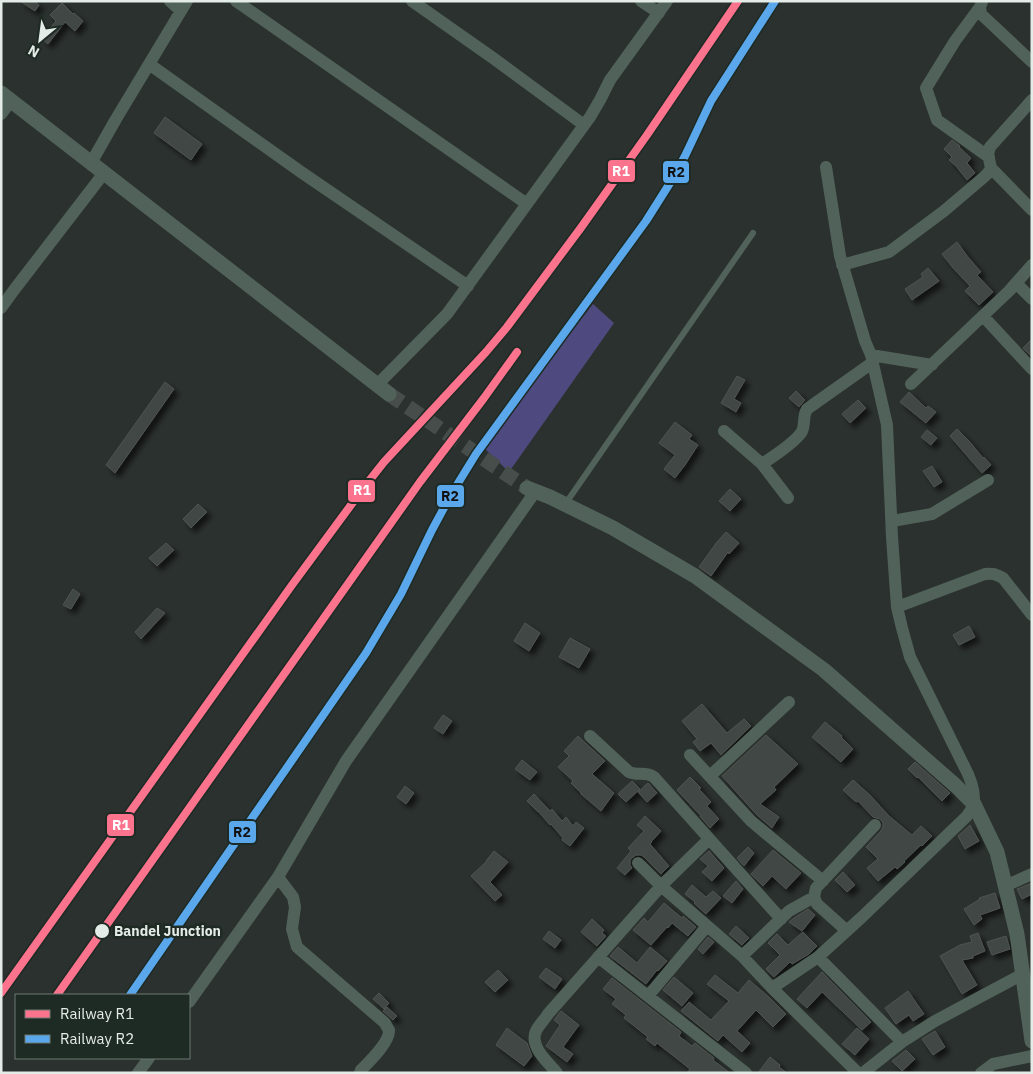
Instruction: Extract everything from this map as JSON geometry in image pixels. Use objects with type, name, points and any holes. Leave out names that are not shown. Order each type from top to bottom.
[{"type":"street","points":[[92,163],[116,119],[184,6],[170,1]]},
{"type":"street","points":[[236,1],[527,204]]},
{"type":"street","points":[[412,1],[584,125]]},
{"type":"street","points":[[641,1],[659,13]]},
{"type":"street","points":[[1,114],[6,97],[383,389],[448,314],[584,125],[610,80],[667,1]]},
{"type":"street","points":[[981,4],[981,14],[1032,62]]},
{"type":"street","points":[[981,4],[926,88],[937,120],[990,163],[1032,210]]},
{"type":"street","points":[[149,64],[300,172],[468,286]]},
{"type":"street","points":[[842,265],[889,252],[944,211],[984,177],[988,173],[990,163],[988,154],[990,148],[1032,100]]},
{"type":"street","points":[[772,988],[818,958],[967,816],[974,804],[973,788],[969,774],[910,658],[897,607],[887,425],[872,359],[864,341],[842,265],[826,167]]},
{"type":"street","points":[[1,308],[104,173]]},
{"type":"street","points":[[911,384],[983,316],[1032,265]]},
{"type":"street","points":[[1016,283],[1032,299]]},
{"type":"street","points":[[983,316],[1032,369]]},
{"type":"street","points":[[762,464],[801,434],[804,414],[807,410],[872,359],[932,365]]},
{"type":"street","points":[[724,431],[762,464],[788,498]]},
{"type":"street","points":[[892,521],[932,514],[988,480]]},
{"type":"street","points":[[190,1001],[278,877],[346,761],[531,490],[614,528],[695,576],[824,670],[974,804],[997,852],[1017,934],[1031,1031]]},
{"type":"street","points":[[897,607],[984,574],[992,573],[1003,578],[1032,615]]},
{"type":"street","points":[[710,776],[789,702]]},
{"type":"street","points":[[590,736],[629,772],[634,774],[650,774],[654,777],[780,919]]},
{"type":"street","points":[[690,755],[751,821],[823,881]]},
{"type":"street","points":[[847,931],[817,904],[814,897],[816,888],[875,825]]},
{"type":"street","points":[[557,1073],[537,1049],[534,1041],[536,1031],[548,1014],[661,886],[709,839]]},
{"type":"street","points":[[638,863],[661,886],[742,956],[858,1073]]},
{"type":"street","points":[[1005,886],[1032,874]]},
{"type":"street","points":[[278,877],[293,897],[295,907],[292,929],[297,947],[385,1023],[389,1030],[385,1043],[360,1073]]},
{"type":"street","points":[[742,956],[789,911],[814,897]]},
{"type":"street","points":[[648,996],[707,926]]},
{"type":"street","points":[[598,957],[746,1073]]},
{"type":"street","points":[[818,958],[902,1042]]},
{"type":"street","points":[[863,1073],[902,1042],[1022,974]]},
{"type":"street","points":[[981,1073],[993,1064],[1032,1056]]},
{"type":"street","points":[[138,1073],[148,1059]]},
{"type":"lane","points":[[565,504],[753,233]]},
{"type":"shaded area","points":[[593,304],[614,323],[509,472],[482,446]]},
{"type":"building","points":[[20,1],[34,1],[39,5],[35,11]]},
{"type":"building","points":[[62,3],[83,21],[75,31],[65,22],[48,44],[42,39],[56,21],[50,15]]},
{"type":"building","points":[[165,117],[202,144],[191,160],[154,133]]},
{"type":"building","points":[[952,140],[971,158],[967,163],[975,173],[967,180],[949,160],[952,157],[944,149]]},
{"type":"building","points":[[957,242],[981,272],[977,275],[993,292],[979,305],[965,291],[970,286],[942,254]]},
{"type":"building","points":[[928,268],[939,281],[912,300],[905,289],[923,277],[921,274]]},
{"type":"building","points":[[1032,339],[1032,357],[1023,348]]},
{"type":"building","points":[[737,376],[745,380],[734,399],[741,403],[736,412],[721,403]]},
{"type":"building","points":[[165,382],[174,389],[115,473],[106,465]]},
{"type":"building","points":[[796,391],[805,400],[799,407],[789,398]]},
{"type":"building","points":[[909,392],[926,408],[928,406],[936,412],[926,423],[900,402]]},
{"type":"building","points":[[858,400],[866,408],[850,423],[842,414]]},
{"type":"building","points":[[675,422],[692,435],[689,439],[698,445],[675,478],[664,469],[675,455],[659,443]]},
{"type":"building","points":[[957,429],[991,465],[982,473],[950,436]]},
{"type":"building","points":[[927,430],[937,438],[931,445],[921,437]]},
{"type":"building","points":[[932,466],[942,482],[934,487],[923,471]]},
{"type":"building","points":[[730,489],[741,499],[730,511],[719,501]]},
{"type":"building","points":[[198,504],[207,512],[191,528],[183,519]]},
{"type":"building","points":[[726,532],[739,543],[729,554],[728,552],[711,576],[699,567]]},
{"type":"building","points":[[166,543],[174,550],[157,566],[149,558]]},
{"type":"building","points":[[73,589],[80,594],[71,609],[63,605]]},
{"type":"building","points":[[157,608],[165,613],[141,639],[135,632]]},
{"type":"building","points":[[525,623],[540,633],[529,651],[514,641]]},
{"type":"building","points":[[969,626],[975,637],[959,645],[953,635]]},
{"type":"building","points":[[570,638],[590,649],[579,668],[559,657]]},
{"type":"building","points":[[702,704],[727,733],[744,719],[751,726],[721,755],[711,743],[700,751],[693,742],[697,739],[682,721]]},
{"type":"building","points":[[443,715],[452,721],[443,734],[434,728]]},
{"type":"building","points":[[825,722],[842,736],[853,749],[841,762],[812,737]]},
{"type":"building","points":[[766,735],[798,764],[774,787],[776,790],[760,804],[779,817],[772,828],[757,815],[722,776]]},
{"type":"building","points":[[578,736],[605,761],[592,774],[614,793],[601,811],[581,794],[571,783],[573,781],[558,767],[569,756],[564,751]]},
{"type":"building","points":[[522,760],[537,772],[530,780],[515,769]]},
{"type":"building","points":[[915,762],[950,793],[942,801],[908,769]]},
{"type":"building","points":[[690,777],[711,802],[707,806],[719,819],[710,828],[677,790]]},
{"type":"building","points":[[853,780],[889,816],[912,835],[921,826],[932,836],[897,869],[895,867],[878,881],[867,868],[878,859],[866,847],[881,831],[883,823],[880,819],[873,817],[858,801],[856,802],[843,790]]},
{"type":"building","points":[[632,781],[640,789],[626,802],[618,794]]},
{"type":"building","points":[[648,783],[657,793],[647,802],[638,792]]},
{"type":"building","points":[[405,786],[414,793],[406,804],[397,797]]},
{"type":"building","points":[[534,794],[550,811],[552,809],[562,821],[566,817],[573,826],[576,822],[584,828],[570,846],[562,840],[563,838],[551,824],[527,801]]},
{"type":"building","points":[[645,816],[661,831],[650,844],[669,866],[661,874],[644,857],[636,855],[630,860],[632,868],[625,875],[617,868],[631,851],[628,848],[644,831],[637,825]]},
{"type":"building","points":[[970,825],[979,841],[965,849],[958,836]]},
{"type":"building","points":[[748,847],[754,853],[744,866],[737,858]]},
{"type":"building","points":[[773,850],[801,873],[786,889],[772,876],[763,886],[751,874]]},
{"type":"building","points":[[494,851],[508,862],[490,882],[502,895],[495,901],[471,876],[487,861]]},
{"type":"building","points":[[709,851],[724,868],[712,881],[702,872],[708,866],[700,859]]},
{"type":"building","points":[[843,872],[855,885],[847,892],[835,880]]},
{"type":"building","points":[[736,881],[743,889],[732,903],[723,896]]},
{"type":"building","points":[[1032,883],[1032,894],[1022,899],[1017,889]]},
{"type":"building","points":[[692,885],[706,897],[713,891],[721,898],[706,914],[685,894]]},
{"type":"building","points":[[995,893],[1000,908],[980,915],[982,919],[974,925],[964,909],[979,898]]},
{"type":"building","points":[[664,903],[696,927],[688,936],[672,923],[651,945],[633,930],[644,918],[648,922]]},
{"type":"building","points":[[808,909],[815,915],[802,931],[789,922],[794,918]]},
{"type":"building","points":[[592,919],[604,930],[602,933],[606,936],[597,946],[581,932]]},
{"type":"building","points":[[736,926],[749,938],[742,945],[729,934]]},
{"type":"building","points":[[549,931],[561,940],[555,948],[543,939]]},
{"type":"building","points":[[803,932],[817,946],[809,954],[792,964],[790,962],[774,977],[766,969],[780,955],[768,943],[777,934],[788,945]]},
{"type":"building","points":[[978,933],[985,951],[973,956],[973,958],[962,960],[977,985],[962,994],[940,956],[960,945],[972,942],[970,936]]},
{"type":"building","points":[[1006,936],[1010,949],[992,955],[987,942]]},
{"type":"building","points":[[708,937],[714,942],[703,954],[698,949]]},
{"type":"building","points":[[618,947],[637,963],[650,947],[667,961],[646,984],[610,956]]},
{"type":"building","points":[[546,968],[562,979],[555,989],[539,977]]},
{"type":"building","points":[[498,970],[508,980],[495,992],[485,982]]},
{"type":"building","points":[[822,972],[871,1022],[862,1030],[822,992],[807,1008],[797,999]]},
{"type":"building","points":[[715,975],[738,993],[749,980],[786,1014],[773,1027],[756,1010],[737,1031],[750,1043],[742,1052],[723,1035],[718,1041],[681,1011],[689,1002],[711,1020],[729,1001],[707,984]]},
{"type":"building","points":[[674,977],[693,993],[682,1006],[663,990]]},
{"type":"building","points":[[612,978],[681,1032],[679,1036],[692,1046],[695,1043],[730,1073],[687,1073],[690,1069],[657,1043],[655,1046],[646,1039],[648,1037],[624,1018],[626,1015],[612,1004],[616,999],[603,989]]},
{"type":"building","points":[[908,991],[924,1014],[913,1021],[909,1015],[896,1024],[885,1008]]},
{"type":"building","points":[[379,993],[389,1003],[384,1009],[373,999]]},
{"type":"building","points":[[387,1007],[397,1016],[393,1020],[383,1011]]},
{"type":"building","points":[[561,1011],[579,1025],[563,1047],[573,1054],[567,1062],[546,1046],[560,1025],[554,1020]]},
{"type":"building","points":[[507,1028],[527,1043],[532,1056],[524,1066],[496,1045]]},
{"type":"building","points":[[857,1028],[869,1039],[855,1055],[842,1044]]},
{"type":"building","points":[[935,1031],[945,1047],[933,1055],[922,1039]]},
{"type":"building","points":[[906,1050],[915,1059],[902,1071],[892,1061]]},
{"type":"building","points":[[770,1057],[780,1065],[779,1067],[787,1073],[758,1073]]},
{"type":"tunnel","points":[[389,394],[527,488]]},
{"type":"rail line","name":"R1","points":[[1,993],[292,585],[365,486],[384,462],[507,327],[647,135],[738,1]]},
{"type":"rail line","name":"R2","points":[[131,994],[366,653],[401,594],[452,493],[476,454],[646,221],[685,156],[711,101],[775,1]]},
{"type":"rail line","name":"R1","points":[[58,994],[420,482],[517,352]]},
{"type":"place","name":"Bandel Junction","points":[[102,931]]}]
